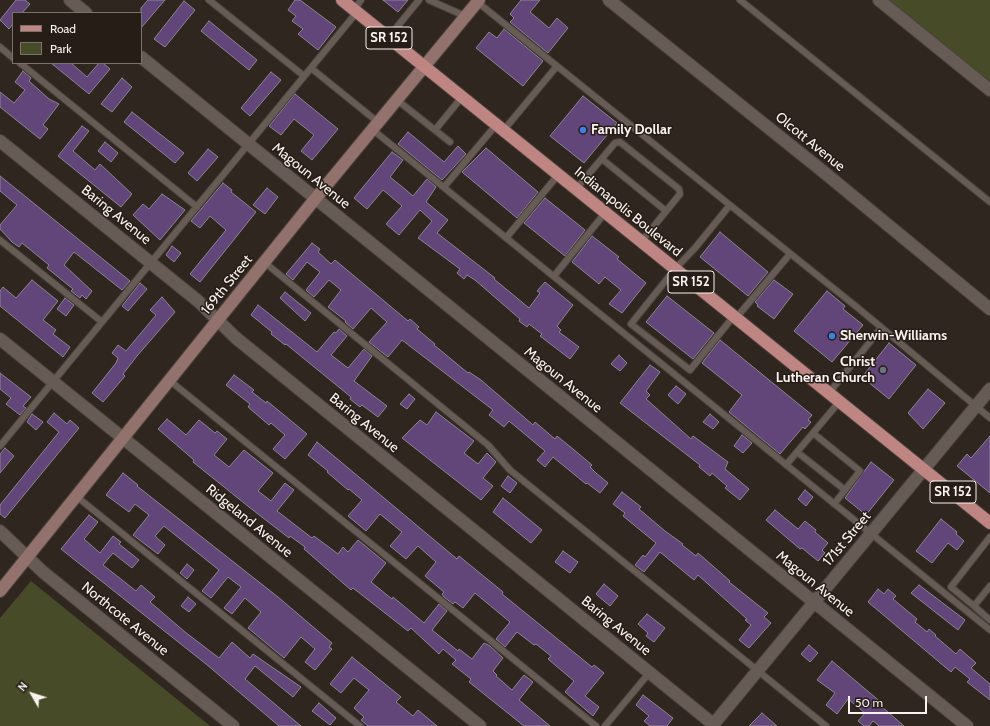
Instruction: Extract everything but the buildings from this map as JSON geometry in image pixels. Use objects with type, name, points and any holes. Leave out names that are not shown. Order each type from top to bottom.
[{"type":"main road","name":"Indianapolis Boulevard","points":[[342,0],[990,523]]},
{"type":"street","points":[[70,0],[85,12]]},
{"type":"street","name":"Olcott Avenue","points":[[609,0],[820,169],[990,309]]},
{"type":"street","points":[[879,0],[990,90]]},
{"type":"street","name":"169th Street","points":[[0,591],[264,262],[477,1]]},
{"type":"street","name":"Magoun Avenue","points":[[142,58],[967,726]]},
{"type":"street","name":"Baring Avenue","points":[[0,141],[198,301],[236,338],[650,672],[712,725]]},
{"type":"street","name":"Ridgeland Avenue","points":[[0,339],[480,726]]},
{"type":"street","name":"171st Street","points":[[712,725],[925,470],[990,389]]},
{"type":"street","name":"Northcote Avenue","points":[[0,531],[43,572],[233,726]]},
{"type":"lane","points":[[210,0],[304,76]]},
{"type":"lane","points":[[1,441],[53,382],[311,68],[355,11],[361,0]]},
{"type":"lane","points":[[388,38],[419,0]]},
{"type":"lane","points":[[428,0],[465,16]]},
{"type":"lane","points":[[740,0],[990,202]]},
{"type":"lane","points":[[477,1],[730,205],[990,418]]},
{"type":"lane","points":[[0,47],[12,57]]},
{"type":"lane","points":[[21,64],[197,207]]},
{"type":"lane","points":[[444,187],[557,66]]},
{"type":"lane","points":[[311,68],[444,187],[990,630]]},
{"type":"lane","points":[[435,130],[462,97]]},
{"type":"lane","points":[[397,100],[450,142]]},
{"type":"lane","points":[[576,189],[615,143],[620,142],[679,189],[680,194],[641,242]]},
{"type":"lane","points":[[602,159],[666,211]]},
{"type":"lane","points":[[506,238],[558,175]]},
{"type":"lane","points":[[730,205],[695,248],[675,269],[631,324],[690,370],[790,254]]},
{"type":"lane","points":[[554,276],[605,213]]},
{"type":"lane","points":[[0,240],[102,322]]},
{"type":"lane","points":[[264,262],[488,445],[510,470],[826,726]]},
{"type":"lane","points":[[829,393],[881,328]]},
{"type":"lane","points":[[169,380],[596,726]]},
{"type":"lane","points":[[786,465],[840,401]]},
{"type":"lane","points":[[813,433],[860,471],[834,504]]},
{"type":"lane","points":[[797,452],[845,490]]},
{"type":"lane","points":[[76,496],[360,726]]},
{"type":"lane","points":[[990,537],[951,587],[990,620]]},
{"type":"lane","points":[[974,606],[990,586]]},
{"type":"lane","points":[[605,726],[650,672]]},
{"type":"green space","points":[[887,0],[990,0],[990,84]]},
{"type":"green space","points":[[31,581],[210,726],[0,726],[0,618]]},
{"type":"place","name":"Family Dollar","points":[[583,130]]},
{"type":"place","name":"Sherwin-Williams","points":[[832,336]]},
{"type":"place","name":"Christ Lutheran Church","points":[[883,370]]}]
